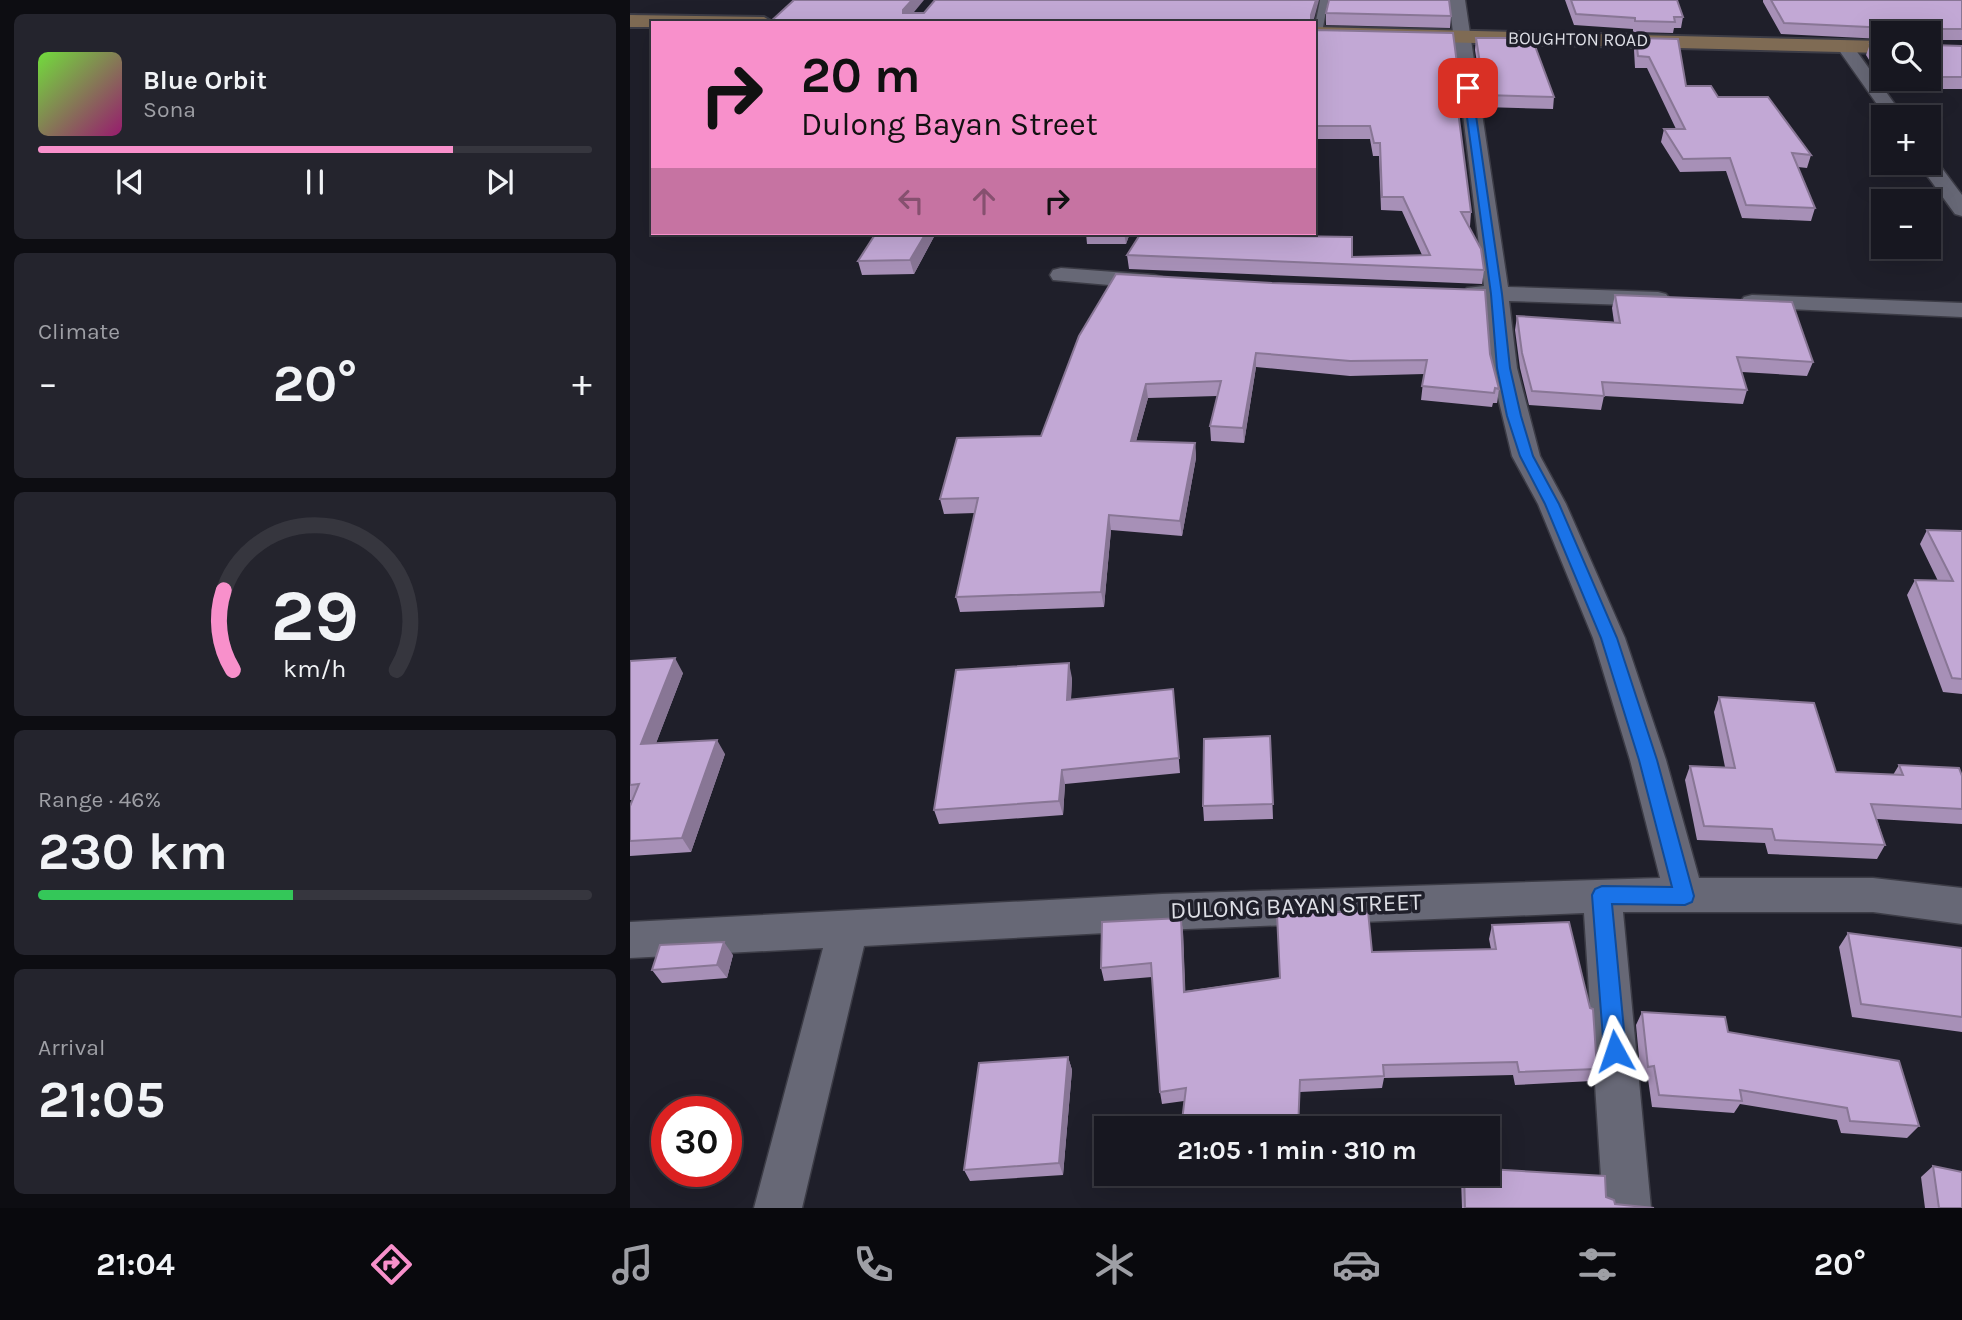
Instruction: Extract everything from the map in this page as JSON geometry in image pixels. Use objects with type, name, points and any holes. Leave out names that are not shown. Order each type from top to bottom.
[{"type":"main road","points":[[630,21],[651,21]]},
{"type":"main road","name":"BOUGHTON ROAD","points":[[1316,33],[1871,47]]},
{"type":"street","points":[[1457,0],[1497,294],[1504,368],[1514,416],[1527,456],[1552,504],[1609,638],[1648,760],[1685,896]]},
{"type":"street","points":[[1844,46],[1886,105]]},
{"type":"street","points":[[1937,175],[1962,210]]},
{"type":"street","points":[[1061,275],[1180,283]]},
{"type":"street","points":[[1458,293],[1676,299]]},
{"type":"street","points":[[1731,301],[1962,310]]},
{"type":"street","points":[[1602,895],[1628,1208]]},
{"type":"street","name":"DULONG BAYAN STREET","points":[[630,940],[1162,912],[1602,895],[1873,895],[1962,906]]},
{"type":"street","points":[[778,1208],[848,928]]},
{"type":"lane","points":[[1316,33],[1324,0]]},
{"type":"building","points":[[794,0],[912,0],[903,13],[924,13],[935,0],[1316,0],[1311,21],[771,21]]},
{"type":"building","points":[[1329,0],[1449,0],[1451,16],[1326,13]]},
{"type":"building","points":[[1571,0],[1677,0],[1683,17],[1674,17],[1675,22],[1635,21],[1635,18],[1576,14]]},
{"type":"building","points":[[1771,0],[1962,0],[1962,29],[1941,29],[1941,21],[1871,21],[1871,27],[1784,23]]},
{"type":"building","points":[[1316,30],[1453,33],[1461,94],[1457,94],[1461,111],[1458,111],[1471,212],[1461,212],[1481,249],[1484,270],[1127,255],[1140,235],[1287,235],[1352,237],[1352,257],[1430,255],[1403,197],[1382,197],[1380,143],[1374,143],[1370,126],[1316,126]]},
{"type":"building","points":[[1476,38],[1532,38],[1554,97],[1485,95]]},
{"type":"building","points":[[1636,38],[1678,39],[1686,86],[1711,86],[1718,97],[1768,97],[1811,155],[1792,153],[1815,208],[1746,205],[1730,158],[1683,159],[1664,129],[1685,129],[1649,57],[1638,56]]},
{"type":"building","points":[[1941,45],[1962,46],[1962,77],[1941,77]]},
{"type":"building","points":[[875,235],[925,235],[910,260],[858,261]]},
{"type":"building","points":[[1116,274],[1272,283],[1485,290],[1490,354],[1499,389],[1495,388],[1494,393],[1422,386],[1427,360],[1350,361],[1256,353],[1243,428],[1210,426],[1221,381],[1146,384],[1131,441],[1195,443],[1180,521],[1109,515],[1101,592],[956,597],[978,498],[940,499],[957,438],[1041,436],[1079,336]]},
{"type":"building","points":[[1615,295],[1792,302],[1813,362],[1737,357],[1747,390],[1602,382],[1604,396],[1532,391],[1522,353],[1517,316],[1620,323]]},
{"type":"building","points":[[1927,530],[1962,531],[1962,679],[1952,678],[1915,580],[1953,581]]},
{"type":"building","points":[[675,658],[641,744],[717,740],[682,838],[630,841],[630,806],[639,784],[630,785],[630,661]]},
{"type":"building","points":[[1069,663],[1067,700],[1173,689],[1179,758],[1062,770],[1059,801],[934,810],[956,670]]},
{"type":"building","points":[[1719,697],[1814,703],[1836,772],[1903,775],[1899,765],[1959,768],[1962,776],[1962,809],[1871,804],[1885,845],[1775,840],[1772,829],[1704,826],[1690,766],[1735,768]]},
{"type":"building","points":[[1270,736],[1273,804],[1203,806],[1204,739]]},
{"type":"building","points":[[1368,911],[1372,952],[1496,949],[1492,925],[1569,922],[1590,1008],[1593,1009],[1597,1069],[1519,1072],[1517,1062],[1383,1065],[1384,1076],[1300,1080],[1299,1116],[1183,1116],[1186,1088],[1160,1092],[1151,963],[1101,968],[1102,922],[1181,918],[1184,992],[1280,978],[1277,914]]},
{"type":"building","points":[[1848,933],[1962,948],[1962,1017],[1861,1004]]},
{"type":"building","points":[[724,942],[717,965],[652,970],[660,945]]},
{"type":"building","points":[[1642,1012],[1725,1017],[1728,1032],[1899,1061],[1919,1126],[1850,1121],[1847,1108],[1740,1090],[1742,1101],[1659,1095],[1654,1066],[1648,1067]]},
{"type":"building","points":[[1068,1057],[1059,1163],[964,1170],[979,1063]]},
{"type":"building","points":[[1933,1166],[1962,1172],[1962,1208],[1939,1208]]},
{"type":"building","points":[[1500,1170],[1605,1176],[1606,1197],[1614,1200],[1615,1204],[1654,1208],[1465,1208],[1464,1186],[1500,1186]]},
{"type":"route","points":[[1468,88],[1497,294],[1504,368],[1514,416],[1527,456],[1552,504],[1609,638],[1648,760],[1685,896],[1602,895],[1615,1051]]}]
